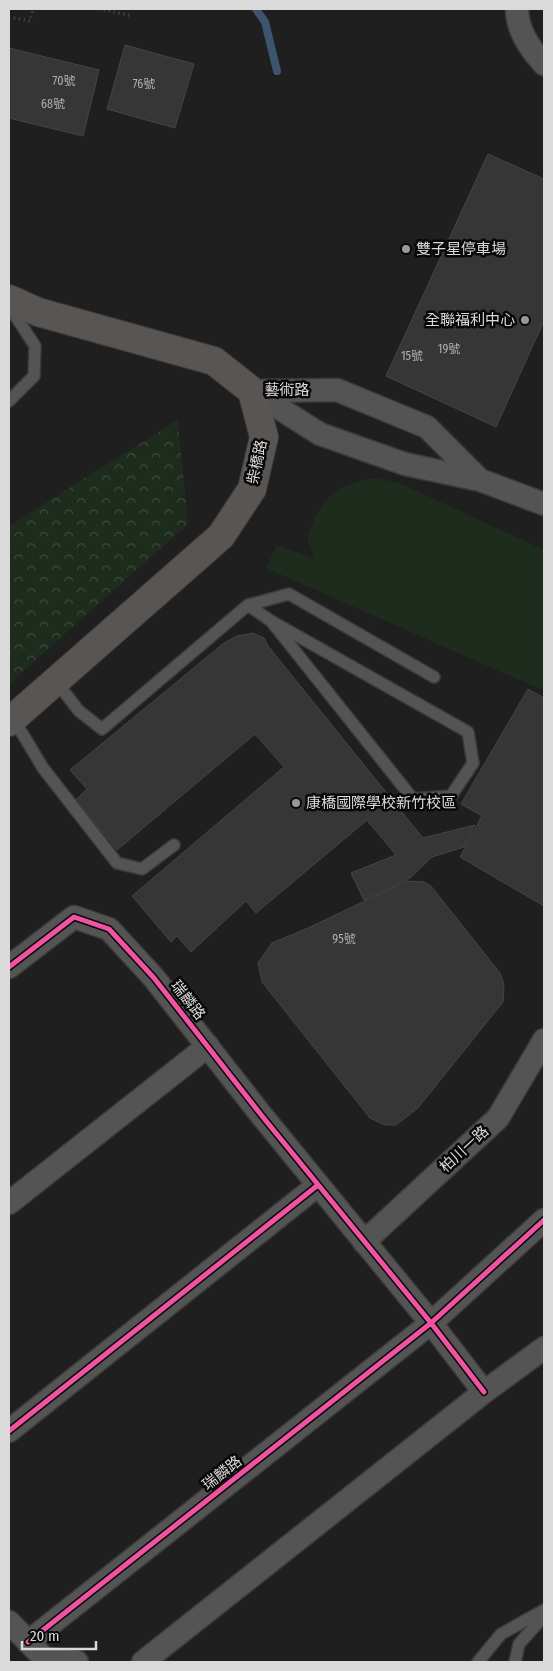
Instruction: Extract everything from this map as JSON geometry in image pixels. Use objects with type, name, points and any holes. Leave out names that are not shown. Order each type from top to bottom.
[{"type":"main road","points":[[9,299],[38,312],[214,361],[252,391]]},
{"type":"main road","name":"柴橋路","points":[[11,720],[220,536],[226,528],[252,489],[264,438],[252,391]]},
{"type":"street","points":[[517,9],[517,19],[532,51],[544,64]]},
{"type":"street","name":"藝術路","points":[[252,391],[337,390],[427,427],[480,480]]},
{"type":"street","name":"藝術路","points":[[252,391],[320,434],[405,464],[480,480],[544,504]]},
{"type":"street","name":"瑞麟路","points":[[9,967],[74,916],[109,929],[154,978],[318,1185],[431,1323],[484,1392]]},
{"type":"street","name":"柏川一路","points":[[364,1242],[498,1118],[544,1040]]},
{"type":"street","points":[[9,1203],[208,1046]]},
{"type":"street","points":[[9,1431],[318,1185]]},
{"type":"street","name":"瑞麟路","points":[[28,1642],[431,1323],[544,1220]]},
{"type":"street","points":[[142,1662],[484,1392],[544,1348]]},
{"type":"street","points":[[9,1622],[46,1660],[77,1662]]},
{"type":"lane","points":[[9,306],[35,346],[34,376],[9,401]]},
{"type":"lane","points":[[55,680],[79,711],[102,729],[248,605],[289,594],[434,677]]},
{"type":"lane","points":[[248,605],[271,621],[468,732],[473,763],[450,796],[414,799],[271,621]]},
{"type":"lane","points":[[11,720],[43,768],[117,863],[142,869],[174,845]]},
{"type":"lane","points":[[478,1662],[501,1634],[544,1610]]},
{"type":"lane","points":[[515,1662],[519,1644],[544,1616]]},
{"type":"path","points":[[9,16],[30,20],[32,9]]},
{"type":"path","points":[[99,9],[133,16]]},
{"type":"green space","points":[[178,420],[188,524],[9,684],[9,526]]},
{"type":"green space","points":[[377,478],[402,484],[544,550],[544,691],[266,568],[277,545],[314,559],[308,536],[316,514],[322,505],[345,486]]},
{"type":"building","points":[[125,45],[194,64],[175,128],[107,109]]},
{"type":"building","points":[[9,48],[99,70],[83,136],[9,118]]},
{"type":"building","points":[[488,154],[544,179],[544,321],[496,427],[386,376]]},
{"type":"building","points":[[253,633],[264,638],[268,646],[423,838],[475,825],[464,847],[432,857],[410,878],[364,900],[351,873],[396,855],[367,820],[256,913],[246,901],[191,952],[177,936],[171,942],[132,896],[284,767],[255,734],[117,850],[76,800],[87,789],[70,770],[224,643],[237,636]]},
{"type":"building","points":[[528,689],[544,698],[544,906],[460,857],[482,816],[461,804]]},
{"type":"building","points":[[407,881],[424,882],[431,886],[500,973],[504,985],[503,1002],[418,1108],[396,1125],[385,1125],[370,1118],[262,982],[258,963],[272,943]]},
{"type":"waterway","points":[[256,9],[265,22],[277,71]]},
{"type":"cycle path","points":[[9,967],[74,917],[109,929],[154,978],[262,1116],[431,1323],[484,1392]]},
{"type":"cycle path","points":[[9,1431],[318,1185]]},
{"type":"cycle path","points":[[28,1642],[431,1323],[544,1220]]},
{"type":"place","name":"雙子星停車場","points":[[406,249]]},
{"type":"place","name":"全聯福利中心","points":[[525,320]]},
{"type":"place","name":"康橋國際學校新竹校區","points":[[296,803]]}]
